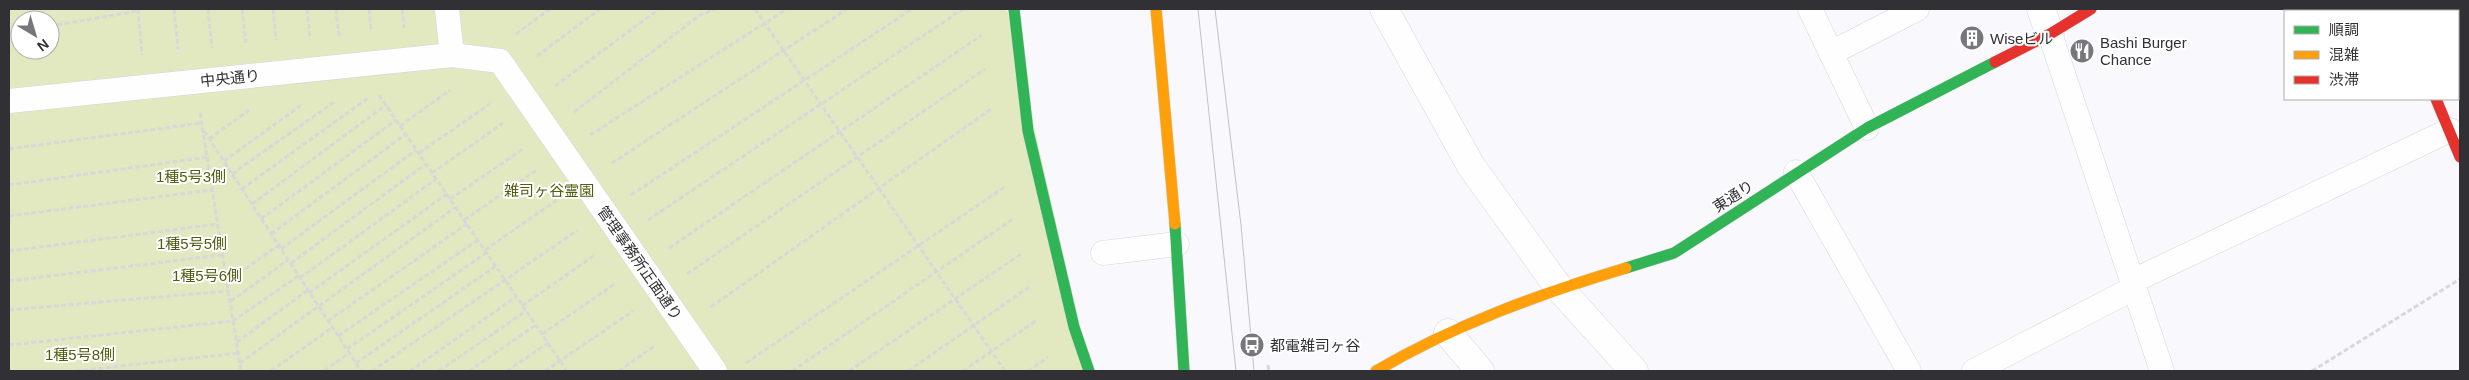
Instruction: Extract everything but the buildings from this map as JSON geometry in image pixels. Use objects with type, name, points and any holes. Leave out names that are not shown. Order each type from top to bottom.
[{"type":"street","points":[[1014,9],[1022,86],[1032,150],[1074,326],[1089,371]]},
{"type":"street","points":[[1156,9],[1177,244],[1184,371]]},
{"type":"street","points":[[1384,9],[1471,166],[1559,288],[1634,371]]},
{"type":"street","points":[[2041,9],[2050,34]]},
{"type":"street","name":"東通り","points":[[1376,371],[1405,354],[1491,313],[1559,288],[1674,253],[1796,172],[1867,128],[2050,34],[2091,9]]},
{"type":"street","points":[[2436,100],[2460,158]]},
{"type":"street","points":[[1448,333],[1480,371]]},
{"type":"lane","points":[[447,9],[452,55]]},
{"type":"lane","points":[[1810,9],[1867,128]]},
{"type":"lane","points":[[1831,53],[1917,9]]},
{"type":"lane","points":[[2050,34],[2162,371]]},
{"type":"lane","name":"中央通り","points":[[9,101],[452,55]]},
{"type":"lane","name":"管理事務所正面通り","points":[[452,55],[500,61],[715,371]]},
{"type":"lane","points":[[1974,371],[2133,284],[2450,130]]},
{"type":"lane","points":[[1796,172],[1909,371]]},
{"type":"lane","points":[[1103,253],[1177,244]]},
{"type":"path","points":[[174,9],[197,82],[241,371]]},
{"type":"path","points":[[197,82],[208,9]]},
{"type":"path","points":[[227,282],[418,152],[514,80],[600,9]]},
{"type":"path","points":[[432,173],[659,9]]},
{"type":"path","points":[[450,199],[549,131],[700,15],[715,9]]},
{"type":"path","points":[[755,9],[1006,371]]},
{"type":"path","points":[[328,321],[564,152],[787,9]]},
{"type":"path","points":[[347,349],[584,182],[848,9]]},
{"type":"path","points":[[372,371],[504,279],[912,9]]},
{"type":"path","points":[[522,306],[964,9]]},
{"type":"path","points":[[60,24],[138,10],[144,87]]},
{"type":"path","points":[[542,334],[985,33]]},
{"type":"path","points":[[400,126],[491,60]]},
{"type":"path","points":[[545,371],[992,64]]},
{"type":"path","points":[[358,65],[567,371]]},
{"type":"path","points":[[619,371],[1022,86]]},
{"type":"path","points":[[242,190],[377,92]]},
{"type":"path","points":[[224,161],[311,99]]},
{"type":"path","points":[[232,174],[336,100]]},
{"type":"path","points":[[252,204],[386,105]]},
{"type":"path","points":[[261,219],[396,120]]},
{"type":"path","points":[[9,149],[202,123]]},
{"type":"path","points":[[203,130],[361,371]]},
{"type":"path","points":[[271,234],[406,134]]},
{"type":"path","points":[[9,185],[208,157]]},
{"type":"path","points":[[231,301],[290,262],[426,164]]},
{"type":"path","points":[[9,345],[234,320],[299,277],[436,179]]},
{"type":"path","points":[[742,366],[1011,182]]},
{"type":"path","points":[[9,216],[212,190]]},
{"type":"path","points":[[237,342],[447,194]]},
{"type":"path","points":[[240,363],[456,208]]},
{"type":"path","points":[[792,371],[1021,214]]},
{"type":"path","points":[[9,251],[218,224]]},
{"type":"path","points":[[338,336],[478,240]]},
{"type":"path","points":[[849,371],[1028,250]]},
{"type":"path","points":[[9,281],[222,256]]},
{"type":"path","points":[[356,363],[496,266]]},
{"type":"path","points":[[2312,371],[2460,279]]},
{"type":"path","points":[[908,371],[1030,286]]},
{"type":"path","points":[[9,310],[229,291]]},
{"type":"path","points":[[410,371],[516,297]]},
{"type":"path","points":[[439,371],[526,311]]},
{"type":"path","points":[[963,371],[1038,319]]},
{"type":"path","points":[[469,371],[536,325]]},
{"type":"path","points":[[271,371],[333,328]]},
{"type":"path","points":[[506,371],[548,343]]},
{"type":"path","points":[[76,371],[239,353]]},
{"type":"path","points":[[324,371],[350,353]]},
{"type":"path","points":[[1268,365],[1269,371]]},
{"type":"green space","name":"雑司ヶ谷霊園","points":[[9,9],[1007,9],[1090,371],[9,371]]},
{"type":"tram line","points":[[1198,9],[1236,371]]},
{"type":"tram line","points":[[1215,9],[1241,225],[1254,371]]},
{"type":"traffic: fast","points":[[1014,9],[1028,131],[1074,327],[1089,371]]},
{"type":"traffic: fast","points":[[1626,268],[1674,253],[1867,128],[1995,62]]},
{"type":"traffic: fast","points":[[1175,224],[1184,371]]},
{"type":"traffic: slow","points":[[1156,9],[1175,224]]},
{"type":"traffic: slow","points":[[1376,371],[1466,325],[1529,300],[1626,268]]},
{"type":"traffic: jam","points":[[1995,62],[2050,34],[2091,9]]},
{"type":"traffic: jam","points":[[2436,100],[2460,157]]},
{"type":"place","name":"Wiseビル","points":[[1972,38]]},
{"type":"place","name":"Bashi Burger Chance","points":[[2082,51]]},
{"type":"place","name":"都電雑司ヶ谷","points":[[1252,345]]},
{"type":"park label","name":"1種5号3側","points":[[191,176]]},
{"type":"park label","name":"1種5号5側","points":[[192,243]]},
{"type":"park label","name":"1種5号6側","points":[[207,275]]},
{"type":"park label","name":"1種5号8側","points":[[80,354]]}]
